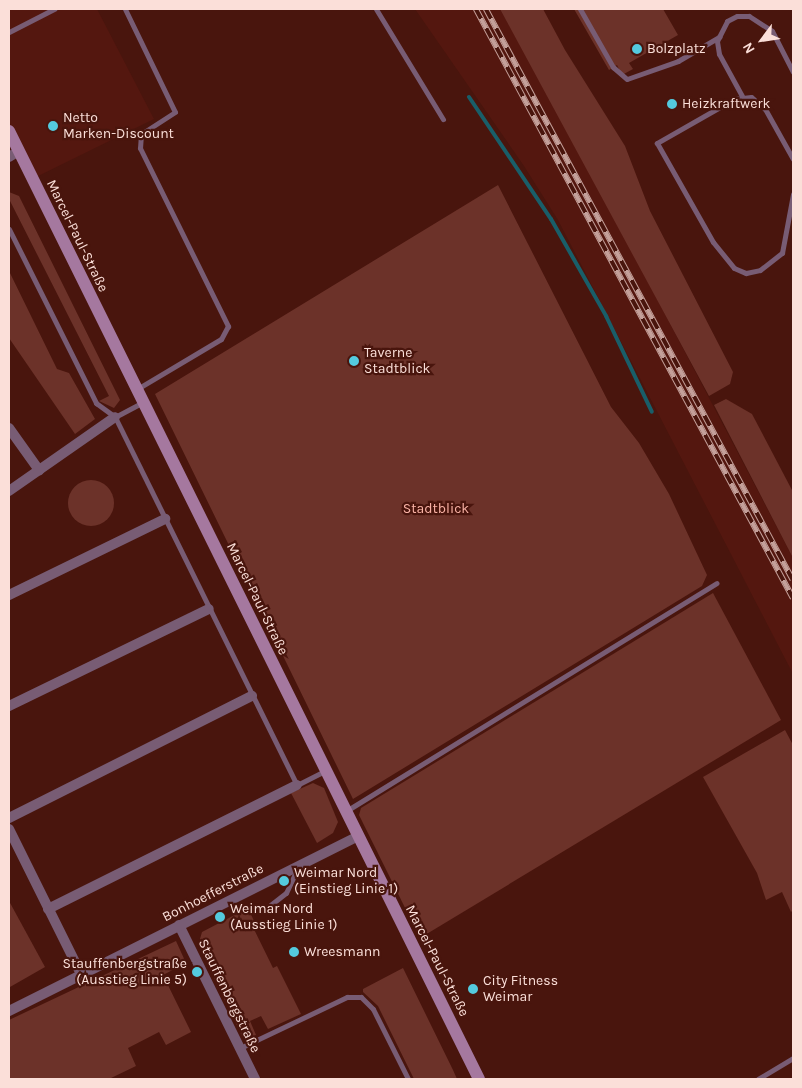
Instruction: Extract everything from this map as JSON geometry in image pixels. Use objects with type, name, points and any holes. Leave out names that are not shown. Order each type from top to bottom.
[{"type":"street","name":"Marcel-Paul-Straße","points":[[9,131],[14,154],[143,401],[325,771],[480,1079]]},
{"type":"street","points":[[9,491],[115,417]]},
{"type":"street","points":[[9,428],[38,470]]},
{"type":"street","points":[[9,595],[165,519]]},
{"type":"street","points":[[9,706],[209,608]]},
{"type":"street","points":[[9,818],[252,696]]},
{"type":"street","points":[[48,909],[297,785]]},
{"type":"street","points":[[9,829],[82,976]]},
{"type":"street","name":"Bonhoefferstraße","points":[[9,1010],[82,976],[179,925],[358,836]]},
{"type":"street","name":"Stauffenbergstraße","points":[[179,925],[255,1079]]},
{"type":"lane","points":[[9,32],[54,9]]},
{"type":"lane","points":[[125,9],[175,112],[141,134],[140,148],[228,326],[221,339],[136,389]]},
{"type":"lane","points":[[376,9],[443,119]]},
{"type":"lane","points":[[580,9],[613,67],[627,79],[678,61],[719,37]]},
{"type":"lane","points":[[742,96],[719,54],[719,37],[727,21],[736,16],[749,16],[762,21],[772,31],[793,72]]},
{"type":"lane","points":[[793,159],[758,100],[742,96],[657,143],[713,242],[734,268],[746,273],[760,270],[782,253],[793,194]]},
{"type":"lane","points":[[9,229],[96,403],[115,417],[297,785],[325,771]]},
{"type":"lane","points":[[115,417],[143,401]]},
{"type":"lane","points":[[346,812],[716,583]]},
{"type":"lane","points":[[264,910],[286,893],[298,865]]},
{"type":"lane","points":[[240,1049],[347,997],[360,997],[373,1009],[408,1079]]},
{"type":"lane","points":[[758,1079],[793,1058]]},
{"type":"shaded area","points":[[9,9],[97,9],[154,119],[28,181],[9,142]]},
{"type":"shaded area","points":[[415,9],[500,9],[582,156],[793,558],[793,674],[558,220],[524,166]]},
{"type":"green space","points":[[500,9],[543,9],[565,50],[625,146],[650,211],[733,372],[730,384],[709,396]]},
{"type":"green space","name":"Bolzplatz","points":[[574,9],[663,9],[678,35],[629,63],[633,69],[622,75],[617,65],[609,70]]},
{"type":"green space","name":"Stadtblick","points":[[498,185],[611,407],[639,443],[669,494],[707,575],[702,586],[353,799],[155,394]]},
{"type":"green space","points":[[9,192],[19,196],[120,400],[114,408],[99,401],[109,396],[9,199]]},
{"type":"green space","points":[[9,271],[57,369],[69,373],[95,419],[75,434],[9,338]]},
{"type":"green space","points":[[726,399],[752,414],[793,492],[793,558],[714,405]]},
{"type":"green space","points":[[91,480],[104,484],[110,490],[114,503],[110,516],[104,522],[91,526],[78,522],[72,516],[68,503],[72,490],[78,484]]},
{"type":"green space","points":[[713,593],[781,720],[420,938],[359,815],[361,808]]},
{"type":"green space","points":[[785,730],[793,745],[793,910],[791,912],[782,892],[766,900],[757,873],[703,777]]},
{"type":"green space","points":[[313,783],[324,788],[338,822],[333,833],[317,843],[291,793]]},
{"type":"green space","points":[[9,901],[45,967],[10,987],[9,985]]},
{"type":"green space","points":[[248,908],[254,921],[251,923],[273,968],[277,966],[301,1014],[268,1029],[261,1016],[250,1021],[256,1035],[250,1038],[242,1036],[203,955],[206,953],[200,939],[202,932]]},
{"type":"green space","points":[[176,941],[186,963],[163,975],[191,1032],[166,1045],[159,1032],[128,1048],[136,1066],[109,1079],[9,1079],[9,1020]]},
{"type":"green space","points":[[403,968],[457,1079],[414,1079],[378,1006],[363,992],[363,989]]},
{"type":"waterway","points":[[469,97],[551,219],[606,316],[652,412]]},
{"type":"railway","points":[[476,9],[793,598]]},
{"type":"railway","points":[[486,9],[793,580]]},
{"type":"place","name":"Bolzplatz","points":[[637,49]]},
{"type":"place","name":"Heizkraftwerk","points":[[672,104]]},
{"type":"place","name":"Netto Marken-Discount","points":[[53,126]]},
{"type":"place","name":"Taverne Stadtblick","points":[[354,361]]},
{"type":"place","name":"Weimar Nord (Einstieg Linie 1)","points":[[284,881]]},
{"type":"place","name":"Weimar Nord (Ausstieg Linie 1)","points":[[220,917]]},
{"type":"place","name":"Wreesmann","points":[[294,952]]},
{"type":"place","name":"Stauffenbergstraße (Ausstieg Linie 5)","points":[[197,972]]},
{"type":"place","name":"City Fitness Weimar","points":[[473,989]]}]
